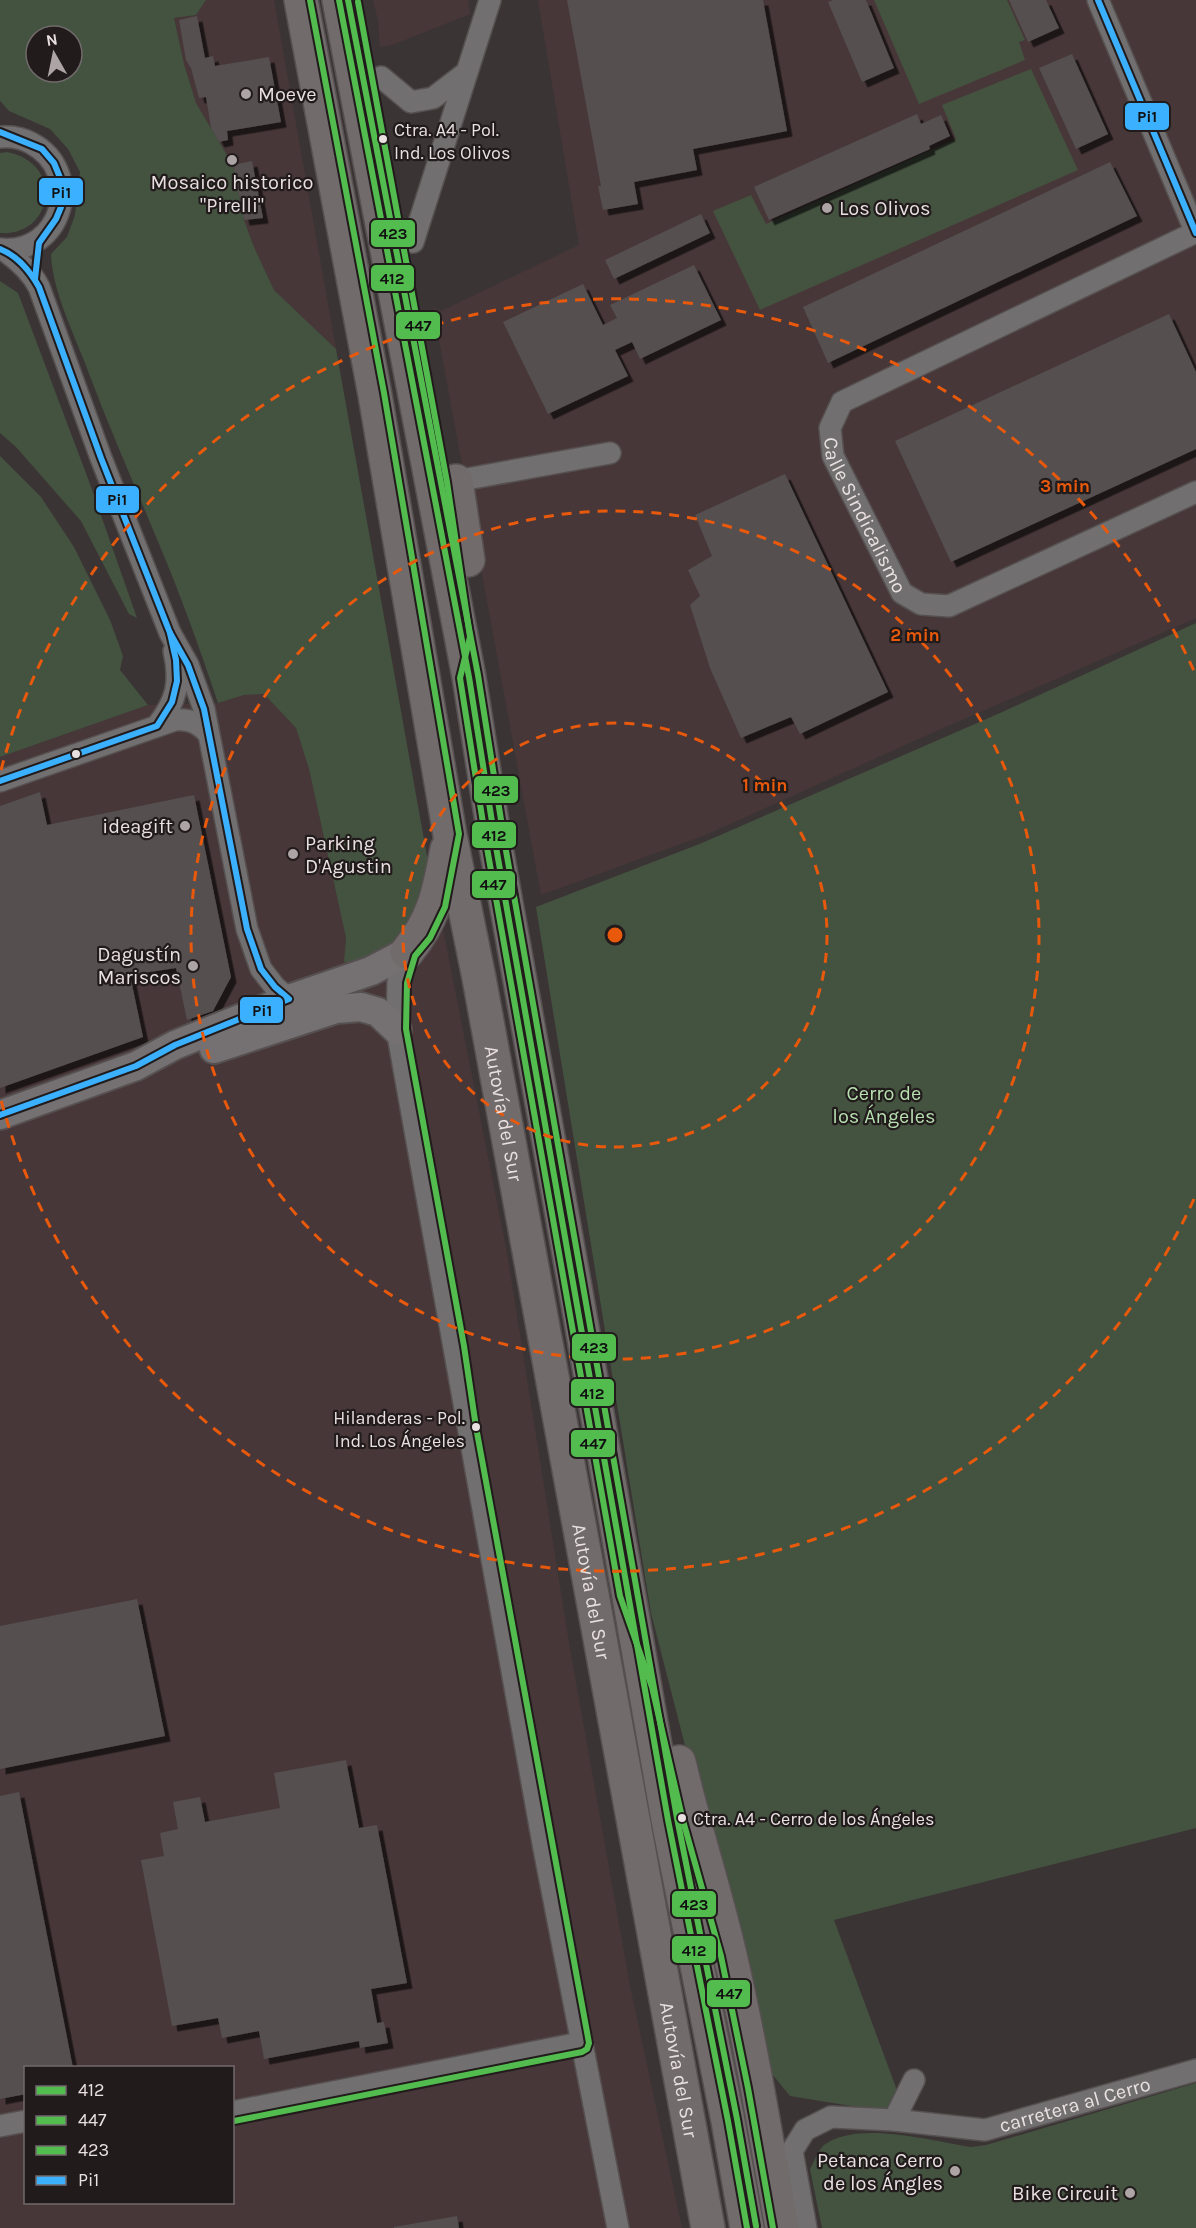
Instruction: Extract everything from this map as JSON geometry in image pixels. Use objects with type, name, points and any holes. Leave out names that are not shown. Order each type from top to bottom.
[{"type":"highway","name":"Autovía del Sur","points":[[301,0],[375,395],[450,835],[481,990],[708,2228]]},
{"type":"highway","name":"Autovía del Sur","points":[[339,0],[469,677],[496,847],[668,1820],[726,2109],[747,2228]]},
{"type":"highway","points":[[456,481],[479,637],[469,677]]},
{"type":"highway","points":[[407,952],[422,934],[436,904],[450,835]]},
{"type":"highway","points":[[629,1594],[661,1684],[691,1815],[730,1954],[757,2086],[782,2228]]},
{"type":"street","points":[[413,242],[490,0]]},
{"type":"street","points":[[1098,0],[1196,232]]},
{"type":"street","points":[[381,77],[411,102],[433,98],[468,72]]},
{"type":"street","points":[[2,135],[24,139],[40,148],[53,161],[61,179],[63,198],[58,216],[41,238],[29,246],[2,249]]},
{"type":"street","name":"Calle Sindicalismo","points":[[1196,232],[842,402],[830,428],[833,456],[902,592],[921,604],[949,606],[1196,492]]},
{"type":"street","points":[[35,279],[36,256],[41,238]]},
{"type":"street","points":[[2,249],[20,262],[35,279],[101,458],[170,633],[188,665],[204,709],[247,929],[261,969],[275,987],[289,1012]]},
{"type":"street","points":[[456,481],[610,453]]},
{"type":"street","points":[[157,726],[178,688],[178,668],[170,633]]},
{"type":"street","points":[[0,781],[157,726],[186,719],[198,723],[208,733]]},
{"type":"street","points":[[0,1115],[136,1066],[180,1061],[242,1038],[407,952]]},
{"type":"street","points":[[407,952],[398,982],[397,1030],[455,1348],[467,1428],[580,2043],[618,2228]]},
{"type":"street","points":[[289,1012],[361,1007],[378,1012],[397,1030]]},
{"type":"street","points":[[234,2112],[580,2043]]},
{"type":"street","name":"carretera al Cerro","points":[[806,2228],[792,2151],[805,2130],[831,2117],[894,2120],[985,2130],[1196,2070]]},
{"type":"street","points":[[894,2120],[914,2080]]},
{"type":"street","points":[[0,2126],[24,2121]]},
{"type":"shaded area","points":[[206,0],[274,0],[336,349],[274,290],[244,220],[233,165],[196,103],[184,64],[174,18],[196,15]]},
{"type":"shaded area","points":[[373,0],[468,0],[470,14],[392,45],[380,47],[378,20]]},
{"type":"shaded area","points":[[538,0],[1196,0],[1196,618],[708,834],[541,895],[433,307],[441,311],[579,245]]},
{"type":"shaded area","points":[[264,694],[296,728],[309,769],[346,938],[345,962],[442,924],[507,1253],[569,1643],[630,1986],[682,2228],[0,2228],[0,757],[148,705],[218,703],[244,695]]},
{"type":"green space","points":[[0,0],[206,0],[196,15],[174,18],[184,64],[196,103],[233,165],[244,220],[274,290],[336,349],[432,884],[398,942],[353,964],[344,962],[346,938],[309,769],[296,728],[264,694],[244,695],[218,703],[175,583],[105,415],[60,298],[55,283],[51,254],[67,237],[75,215],[80,172],[68,149],[50,129],[9,111],[0,101]]},
{"type":"green space","points":[[874,0],[1007,0],[1025,40],[1019,42],[1025,60],[919,104]]},
{"type":"green space","points":[[1031,69],[1078,170],[760,310],[713,211],[751,195],[766,224],[956,139],[942,105]]},
{"type":"green space","points":[[7,152],[26,159],[38,170],[44,184],[45,198],[41,212],[32,224],[18,231],[0,233],[0,153]]},
{"type":"green space","points":[[0,281],[18,293],[90,484],[137,618],[129,614],[81,521],[16,447],[0,433]]},
{"type":"green space","points":[[0,456],[41,497],[74,547],[110,620],[123,656],[120,670],[148,705],[0,757]]},
{"type":"green space","name":"Cerro de los Ángeles","points":[[1196,623],[1196,1828],[834,1920],[898,2093],[896,2110],[870,2109],[790,2096],[768,2069],[651,1613],[536,907],[702,843],[1000,713]]},
{"type":"green space","points":[[1196,2083],[1196,2228],[822,2228],[810,2169],[822,2147],[838,2138],[875,2133],[916,2137],[971,2147],[986,2145]]},
{"type":"building","points":[[567,0],[763,0],[787,131],[693,149],[697,170],[634,182],[638,204],[603,210],[598,186],[601,186]]},
{"type":"building","points":[[866,0],[894,68],[862,82],[828,2]]},
{"type":"building","points":[[1009,0],[1046,0],[1059,28],[1028,42]]},
{"type":"building","points":[[197,16],[205,58],[213,56],[215,66],[269,57],[281,122],[227,131],[228,140],[219,142],[211,128],[206,97],[199,98],[191,68],[186,60],[179,20]]},
{"type":"building","points":[[1072,54],[1108,134],[1076,149],[1039,68]]},
{"type":"building","points":[[917,114],[921,124],[941,115],[950,136],[929,146],[930,149],[769,220],[754,187]]},
{"type":"building","points":[[252,161],[263,218],[244,220],[233,165]]},
{"type":"building","points":[[1110,162],[1137,216],[828,363],[803,307]]},
{"type":"building","points":[[701,214],[710,233],[614,279],[605,260]]},
{"type":"building","points":[[694,265],[721,320],[640,359],[632,342],[615,350],[628,376],[548,414],[503,322],[583,284],[603,325],[617,318],[610,305]]},
{"type":"building","points":[[1169,314],[1196,372],[1196,449],[951,562],[895,441]]},
{"type":"building","points":[[785,474],[888,692],[800,734],[791,717],[741,738],[710,668],[690,605],[700,596],[688,570],[712,556],[695,515]]},
{"type":"building","points":[[40,792],[47,825],[194,795],[231,977],[213,1011],[187,1020],[176,968],[130,975],[143,1037],[0,1088],[0,806]]},
{"type":"building","points":[[137,1599],[165,1736],[0,1769],[0,1626]]},
{"type":"building","points":[[346,1760],[359,1828],[377,1825],[407,1983],[371,1989],[377,2023],[384,2022],[388,2043],[360,2048],[359,2041],[264,2059],[259,2031],[222,2038],[218,2018],[172,2026],[141,1860],[164,1856],[160,1833],[178,1829],[173,1802],[200,1797],[205,1822],[280,1808],[274,1773]]},
{"type":"building","points":[[19,1792],[73,2066],[24,2066],[24,2094],[0,2099],[0,1796]]},
{"type":"building","points":[[457,2216],[459,2228],[394,2228],[394,2227]]},
{"type":"transit line","name":"447","points":[[234,2121],[582,2052],[587,2049],[589,2043],[406,1029],[407,983],[415,956],[430,938],[445,907],[459,834],[384,393],[310,0]]},
{"type":"transit line","name":"412","points":[[339,0],[469,677],[496,847],[668,1820],[747,2228]]},
{"type":"transit line","name":"423","points":[[348,0],[478,675],[505,845],[677,1818],[756,2226]]},
{"type":"transit line","name":"Pi1","points":[[1098,0],[1196,233]]},
{"type":"transit line","name":"447","points":[[358,2],[447,482],[470,637],[460,678],[487,848],[620,1596],[652,1687],[682,1817],[721,1956],[773,2228]]},
{"type":"transit line","name":"Pi1","points":[[0,132],[42,149],[54,163],[61,180],[61,207],[56,219],[39,243],[35,279]]},
{"type":"transit line","name":"Pi1","points":[[0,249],[23,265],[39,287],[101,458],[170,633],[188,665],[204,709],[247,929],[261,969],[275,987],[289,999],[175,1045],[136,1066],[0,1115]]},
{"type":"transit line","name":"Pi1","points":[[0,781],[157,726],[172,702],[177,681],[176,660],[170,633]]},
{"type":"place","name":"Moeve","points":[[246,94]]},
{"type":"place","name":"Ctra. A4 - Pol. Ind. Los Olivos","points":[[383,139]]},
{"type":"place","name":"Mosaico historico \"Pirelli\"","points":[[232,160]]},
{"type":"place","name":"Los Olivos","points":[[827,208]]},
{"type":"place","name":"ideagift","points":[[185,826]]},
{"type":"place","name":"Parking D'Agustin","points":[[293,854]]},
{"type":"place","name":"Dagustín Mariscos","points":[[193,966]]},
{"type":"place","name":"Hilanderas - Pol. Ind. Los Ángeles","points":[[476,1427]]},
{"type":"place","name":"Ctra. A4 - Cerro de los Ángeles","points":[[682,1818]]},
{"type":"place","name":"Petanca Cerro de los Ángles","points":[[955,2171]]},
{"type":"place","name":"Bike Circuit","points":[[1130,2193]]}]
